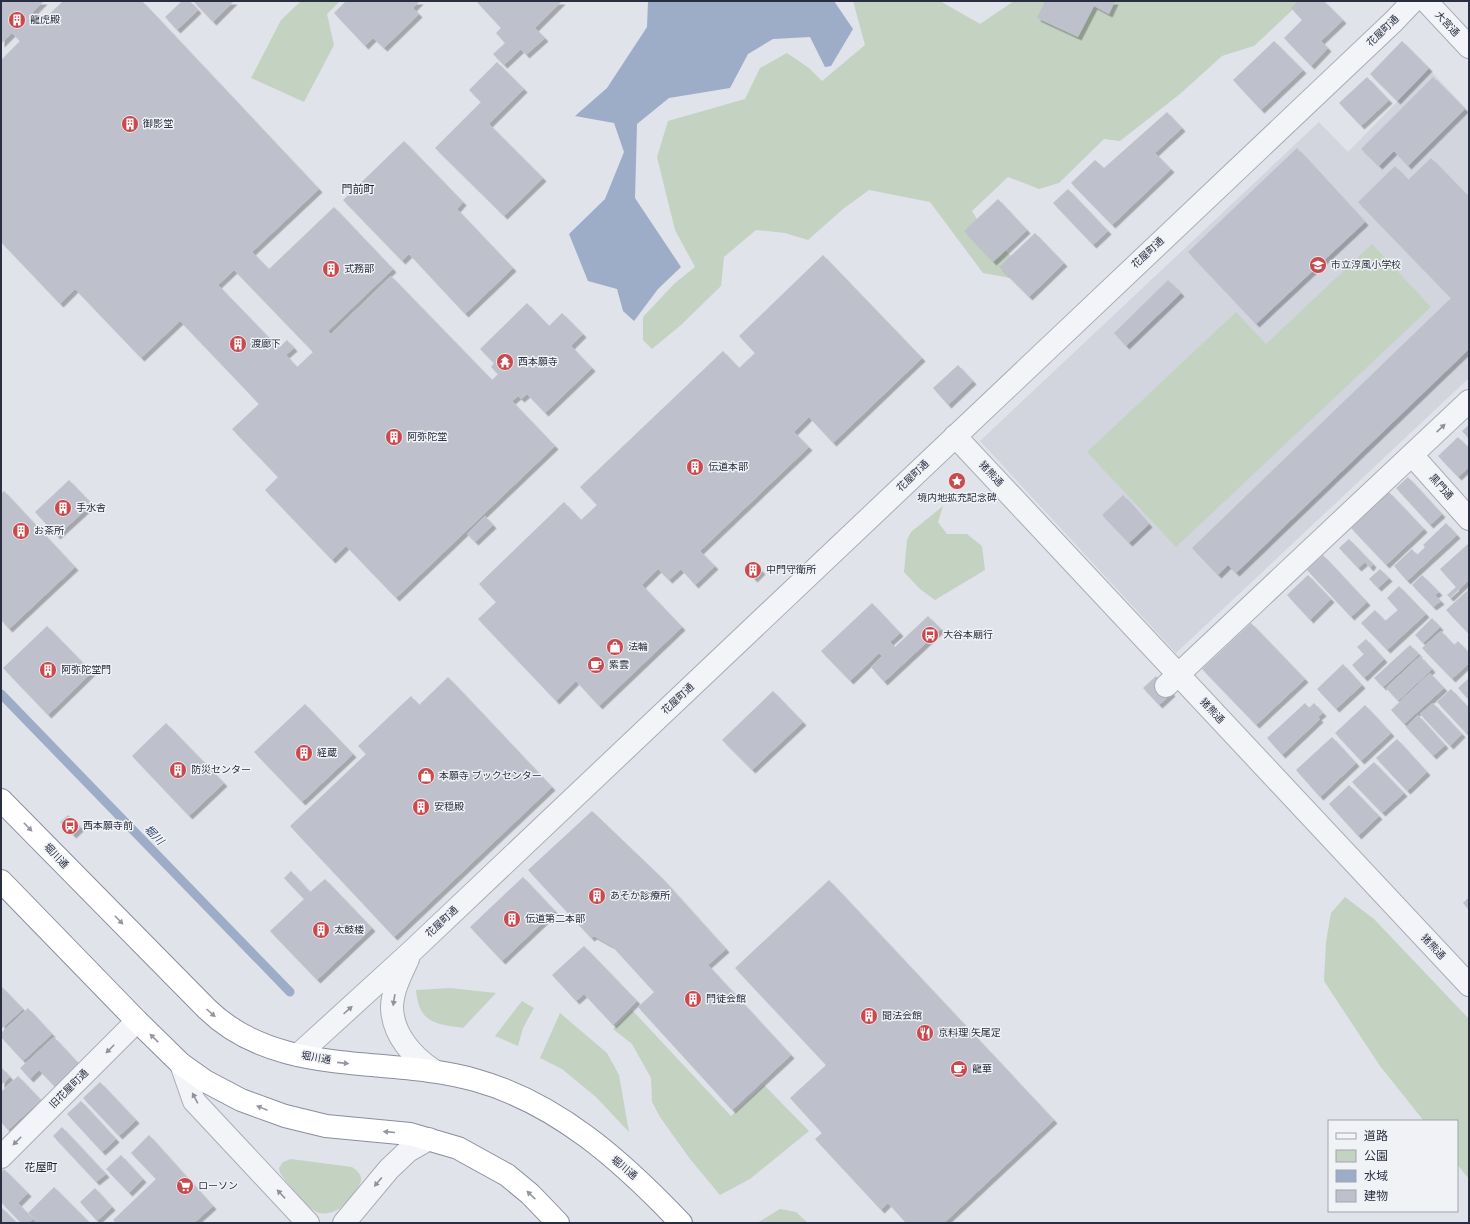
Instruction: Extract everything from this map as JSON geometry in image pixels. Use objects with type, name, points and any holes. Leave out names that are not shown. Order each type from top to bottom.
[{"type":"highway","name":"堀川通","points":[[1,800],[213,1015],[253,1039],[298,1055],[341,1062],[433,1070],[488,1084],[523,1097],[550,1111],[580,1131],[650,1190],[681,1223]]},
{"type":"highway","points":[[1,881],[137,1021],[181,1064],[193,1074],[217,1089],[270,1111],[326,1126],[410,1134],[474,1155],[507,1175],[530,1194],[558,1223]]},
{"type":"street","name":"花屋町通","points":[[298,1055],[412,951],[1394,21],[1413,1]]},
{"type":"street","name":"大宮通","points":[[1426,1],[1469,47]]},
{"type":"street","points":[[1172,680],[1469,401]]},
{"type":"street","name":"猪熊通","points":[[955,436],[1172,680],[1469,985]]},
{"type":"street","name":"黒門通","points":[[1412,455],[1469,519]]},
{"type":"street","name":"花屋町通","points":[[412,951],[398,980],[392,1009],[400,1035],[408,1049],[419,1061],[433,1070]]},
{"type":"street","name":"旧花屋町通","points":[[1,1157],[137,1021]]},
{"type":"street","points":[[181,1064],[194,1101],[308,1223]]},
{"type":"street","points":[[344,1223],[389,1169],[408,1152],[429,1139]]},
{"type":"shaded area","name":"市立淳風小学校","points":[[1429,69],[1469,112],[1469,378],[1176,653],[980,441],[1319,122],[1348,152]]},
{"type":"green space","points":[[301,1],[340,1],[327,14],[334,45],[304,102],[251,78],[281,20]]},
{"type":"green space","points":[[853,1],[940,1],[980,24],[1014,1],[1302,1],[1254,46],[1222,56],[1180,94],[1120,141],[1104,139],[1059,183],[1039,189],[1008,177],[972,211],[984,231],[1022,266],[1021,280],[983,273],[930,202],[869,190],[843,209],[808,240],[785,233],[756,230],[724,257],[721,286],[681,325],[652,349],[643,340],[643,317],[675,283],[695,267],[675,230],[657,157],[668,121],[745,99],[760,68],[787,53],[809,68],[822,81],[865,45]]},
{"type":"green space","points":[[1372,244],[1431,307],[1176,547],[1087,452],[1236,312],[1266,344]]},
{"type":"green space","points":[[943,506],[938,522],[947,534],[967,534],[982,546],[985,570],[935,600],[920,589],[904,572],[907,540],[911,532]]},
{"type":"green space","points":[[1345,897],[1374,919],[1469,1019],[1468,1178],[1458,1165],[1458,1120],[1423,1120],[1380,1066],[1324,981],[1326,942],[1331,913]]},
{"type":"green space","points":[[450,988],[496,993],[463,1028],[444,1025],[430,1020],[421,1009],[418,1001],[416,990]]},
{"type":"green space","points":[[522,1001],[534,1008],[523,1028],[518,1046],[495,1036]]},
{"type":"green space","points":[[632,1010],[731,1116],[764,1085],[809,1131],[750,1179],[720,1195],[690,1159],[660,1117],[652,1102],[651,1078],[632,1044],[613,1029]]},
{"type":"green space","points":[[560,1013],[607,1053],[619,1075],[629,1132],[596,1097],[562,1069],[540,1058]]},
{"type":"green space","points":[[291,1159],[352,1167],[358,1172],[361,1179],[358,1187],[351,1197],[342,1206],[329,1213],[319,1213],[314,1211],[303,1201],[280,1173],[279,1168],[283,1162]]},
{"type":"green space","points":[[780,1209],[796,1212],[808,1223],[757,1223]]},
{"type":"water","points":[[648,1],[834,1],[853,29],[831,66],[825,67],[810,37],[773,39],[748,54],[730,88],[669,98],[637,124],[635,198],[681,267],[658,289],[634,321],[623,311],[617,289],[588,281],[569,234],[605,199],[624,152],[614,123],[575,116],[607,88],[647,27]]},
{"type":"building","points":[[1,1],[44,1],[29,16],[38,25],[63,1],[142,1],[319,189],[252,252],[269,269],[334,207],[393,269],[328,331],[331,334],[391,276],[492,380],[498,374],[491,367],[494,363],[480,349],[527,303],[549,326],[562,313],[583,334],[571,346],[592,368],[545,413],[527,394],[521,399],[518,396],[512,401],[555,446],[396,598],[346,546],[332,560],[265,490],[278,477],[232,429],[259,404],[180,321],[141,358],[75,289],[60,304],[1,242],[1,60],[20,41],[12,33],[1,44]],"holes":[[[234,270],[313,352],[297,367],[286,355],[294,348],[287,340],[279,348],[218,285]]]},
{"type":"building","points":[[182,1],[190,1],[198,10],[177,30],[165,17]]},
{"type":"building","points":[[193,1],[234,1],[213,22]]},
{"type":"building","points":[[346,1],[420,1],[413,8],[419,14],[384,48],[373,38],[365,46],[334,13]]},
{"type":"building","points":[[476,1],[562,1],[535,28],[545,38],[526,55],[521,49],[504,65],[493,54],[505,43],[496,33],[501,28]]},
{"type":"building","points":[[1045,1],[1115,1],[1109,14],[1094,6],[1078,37],[1037,18]]},
{"type":"building","points":[[1298,1],[1324,1],[1343,20],[1321,41],[1328,48],[1311,66],[1284,38],[1302,20],[1291,8]]},
{"type":"building","points":[[1274,41],[1303,70],[1261,110],[1233,80]]},
{"type":"building","points":[[1402,41],[1429,68],[1397,101],[1370,74]]},
{"type":"building","points":[[497,62],[524,89],[489,124],[543,178],[504,216],[435,148],[481,102],[469,90]]},
{"type":"building","points":[[1367,77],[1389,100],[1361,126],[1339,103]]},
{"type":"building","points":[[1433,77],[1465,109],[1408,166],[1394,151],[1379,166],[1361,149]]},
{"type":"building","points":[[1167,112],[1182,128],[1155,153],[1171,169],[1112,225],[1071,183],[1095,160],[1104,168]]},
{"type":"building","points":[[404,141],[463,202],[457,209],[513,268],[465,314],[409,254],[402,261],[343,200]]},
{"type":"building","points":[[1297,148],[1365,222],[1256,324],[1188,252]]},
{"type":"building","points":[[1431,158],[1469,197],[1469,220],[1467,221],[1469,223],[1469,349],[1236,573],[1228,565],[1218,575],[1192,548],[1451,298],[1358,202],[1395,166],[1408,180]]},
{"type":"building","points":[[1068,189],[1108,231],[1093,245],[1053,203]]},
{"type":"building","points":[[998,199],[1027,230],[993,262],[964,231]]},
{"type":"building","points":[[1035,233],[1064,263],[1029,297],[999,267]]},
{"type":"building","name":"伝道本部","points":[[823,255],[922,358],[833,443],[809,417],[794,432],[809,447],[700,551],[715,566],[695,585],[681,569],[669,580],[658,569],[642,585],[682,627],[599,706],[576,681],[556,701],[478,619],[496,602],[479,584],[564,502],[581,520],[597,505],[580,487],[723,351],[739,368],[755,353],[739,336]]},
{"type":"building","points":[[1168,280],[1181,293],[1126,346],[1114,333]]},
{"type":"building","points":[[958,365],[973,381],[948,405],[933,388]]},
{"type":"building","points":[[1469,425],[1469,439],[1462,431]]},
{"type":"building","points":[[1458,437],[1469,448],[1469,467],[1458,477],[1438,456]]},
{"type":"building","points":[[1408,477],[1442,514],[1430,525],[1396,488]]},
{"type":"building","name":"手水舎","points":[[69,480],[92,504],[57,536],[35,512]]},
{"type":"building","name":"お茶所","points":[[4,491],[75,567],[9,629],[1,620],[1,494]]},
{"type":"building","points":[[1389,492],[1424,529],[1386,565],[1351,528]]},
{"type":"building","points":[[1123,495],[1149,524],[1129,543],[1102,515]]},
{"type":"building","points":[[485,516],[493,525],[475,542],[467,534]]},
{"type":"building","points":[[1446,523],[1457,535],[1407,581],[1394,566],[1412,549],[1417,555],[1425,547],[1423,545]]},
{"type":"building","points":[[1349,539],[1373,564],[1370,568],[1365,562],[1358,568],[1339,548]]},
{"type":"building","points":[[1469,543],[1469,580],[1450,598],[1447,595],[1456,587],[1440,569]]},
{"type":"building","points":[[1323,555],[1367,602],[1351,617],[1307,570]]},
{"type":"building","name":"中門守衛所","points":[[752,561],[762,571],[754,579],[744,568]]},
{"type":"building","points":[[1380,569],[1389,578],[1378,588],[1369,579]]},
{"type":"building","points":[[1308,575],[1331,599],[1310,620],[1287,595]]},
{"type":"building","points":[[1422,575],[1439,592],[1435,595],[1441,601],[1433,607],[1412,585]]},
{"type":"building","points":[[1399,586],[1426,614],[1387,650],[1361,623],[1375,610],[1385,621],[1398,610],[1387,598]]},
{"type":"building","points":[[1469,589],[1469,630],[1467,632],[1446,610]]},
{"type":"building","points":[[872,603],[900,633],[890,642],[895,647],[928,616],[941,629],[884,682],[871,667],[882,656],[879,653],[850,681],[821,651]]},
{"type":"building","points":[[1432,618],[1440,627],[1423,643],[1415,635]]},
{"type":"building","points":[[1251,623],[1305,679],[1256,725],[1202,669]]},
{"type":"building","name":"阿弥陀堂門","points":[[47,626],[92,672],[48,715],[3,668]]},
{"type":"building","points":[[1441,631],[1454,645],[1458,641],[1469,653],[1469,663],[1452,679],[1422,648]]},
{"type":"building","points":[[1366,639],[1384,659],[1364,678],[1352,665],[1364,654],[1357,647]]},
{"type":"building","points":[[1410,645],[1419,654],[1383,687],[1374,678]]},
{"type":"building","points":[[1420,656],[1432,669],[1398,701],[1386,688]]},
{"type":"building","points":[[1343,664],[1362,685],[1336,709],[1317,689]]},
{"type":"building","points":[[1430,673],[1444,688],[1404,724],[1391,710]]},
{"type":"building","points":[[1156,676],[1172,693],[1159,705],[1143,688]]},
{"type":"building","name":"安穏殿","points":[[448,677],[552,787],[394,937],[290,826],[366,754],[358,746],[411,696],[419,705]]},
{"type":"building","points":[[1469,678],[1469,700],[1458,688]]},
{"type":"building","points":[[1451,689],[1469,708],[1469,730],[1466,733],[1437,702]]},
{"type":"building","points":[[773,691],[803,722],[752,770],[722,740]]},
{"type":"building","points":[[1305,703],[1309,708],[1314,703],[1323,713],[1318,717],[1320,719],[1282,755],[1267,738]]},
{"type":"building","points":[[1433,703],[1462,734],[1450,746],[1420,714]]},
{"type":"building","name":"経蔵","points":[[305,704],[353,754],[302,802],[254,752]]},
{"type":"building","points":[[1365,705],[1391,733],[1361,761],[1335,733]]},
{"type":"building","points":[[1418,715],[1445,745],[1433,756],[1406,727]]},
{"type":"building","name":"防災センター","points":[[166,723],[224,783],[189,816],[132,756]]},
{"type":"building","points":[[1332,737],[1356,763],[1320,797],[1296,770]]},
{"type":"building","points":[[1397,739],[1427,772],[1407,791],[1376,758]]},
{"type":"building","points":[[1374,762],[1404,793],[1382,813],[1352,782]]},
{"type":"building","points":[[1349,785],[1379,816],[1358,836],[1329,804]]},
{"type":"building","name":"門徒会館","points":[[592,811],[662,878],[726,949],[708,965],[791,1055],[732,1110],[638,1007],[654,992],[612,946],[594,936],[591,938],[528,870]]},
{"type":"building","points":[[68,815],[81,827],[73,835],[60,822]]},
{"type":"building","name":"太鼓楼","points":[[291,871],[310,892],[325,879],[372,928],[317,980],[270,931],[304,899],[284,878]]},
{"type":"building","name":"伝道第二本部","points":[[523,877],[555,911],[502,961],[470,927]]},
{"type":"building","name":"聞法会館","points":[[829,880],[1054,1120],[944,1223],[906,1223],[888,1203],[881,1210],[815,1139],[822,1133],[790,1098],[826,1065],[735,968]]},
{"type":"building","points":[[1469,897],[1469,910],[1463,903]]},
{"type":"building","points":[[584,946],[637,1001],[613,1025],[584,994],[576,1001],[552,975]]},
{"type":"building","points":[[2,987],[23,1009],[1,1029],[1,988]]},
{"type":"building","points":[[28,1008],[52,1034],[23,1061],[1,1037],[1,1033]]},
{"type":"building","points":[[54,1037],[79,1064],[55,1087],[39,1070],[30,1079],[20,1068]]},
{"type":"building","points":[[2,1068],[10,1077],[1,1085],[1,1069]]},
{"type":"building","points":[[18,1076],[41,1100],[8,1130],[1,1122],[1,1092]]},
{"type":"building","points":[[100,1082],[136,1120],[119,1136],[83,1098]]},
{"type":"building","points":[[81,1101],[116,1139],[102,1152],[67,1114]]},
{"type":"building","points":[[62,1127],[106,1174],[96,1182],[53,1136]]},
{"type":"building","points":[[149,1135],[213,1206],[194,1223],[116,1223],[113,1220],[156,1179],[131,1153]]},
{"type":"building","points":[[121,1155],[143,1179],[129,1193],[106,1169]]},
{"type":"building","points":[[4,1169],[28,1193],[18,1203],[33,1219],[29,1223],[21,1223],[1,1202],[1,1172]]},
{"type":"building","points":[[54,1187],[90,1223],[38,1223],[28,1213]]},
{"type":"building","points":[[95,1188],[112,1207],[97,1221],[80,1202]]},
{"type":"building","points":[[1,1207],[17,1223],[1,1223]]},
{"type":"waterway","name":"堀川","points":[[1,694],[290,992]]},
{"type":"place","name":"龍虎殿","points":[[17,20]]},
{"type":"place","name":"御影堂","points":[[130,124]]},
{"type":"place","name":"市立淳風小学校","points":[[1318,265]]},
{"type":"place","name":"式務部","points":[[331,269]]},
{"type":"place","name":"渡廊下","points":[[238,344]]},
{"type":"place","name":"西本願寺","points":[[505,362]]},
{"type":"place","name":"阿弥陀堂","points":[[394,437]]},
{"type":"place","name":"伝道本部","points":[[695,467]]},
{"type":"place","name":"境内地拡充記念碑","points":[[957,481]]},
{"type":"place","name":"手水舎","points":[[63,508]]},
{"type":"place","name":"お茶所","points":[[21,531]]},
{"type":"place","name":"中門守衛所","points":[[753,570]]},
{"type":"place","name":"大谷本廟行","points":[[930,635]]},
{"type":"place","name":"法輪","points":[[615,647]]},
{"type":"place","name":"紫雲","points":[[596,665]]},
{"type":"place","name":"阿弥陀堂門","points":[[48,670]]},
{"type":"place","name":"経蔵","points":[[304,753]]},
{"type":"place","name":"防災センター","points":[[178,770]]},
{"type":"place","name":"本願寺 ブックセンター","points":[[426,776]]},
{"type":"place","name":"安穏殿","points":[[421,807]]},
{"type":"place","name":"西本願寺前","points":[[70,826]]},
{"type":"place","name":"あそか診療所","points":[[597,896]]},
{"type":"place","name":"伝道第二本部","points":[[512,919]]},
{"type":"place","name":"太鼓楼","points":[[321,930]]},
{"type":"place","name":"門徒会館","points":[[693,999]]},
{"type":"place","name":"聞法会館","points":[[869,1016]]},
{"type":"place","name":"京料理 矢尾定","points":[[925,1033]]},
{"type":"place","name":"龍華","points":[[959,1069]]},
{"type":"place","name":"ローソン","points":[[185,1186]]},
{"type":"district","name":"門前町","points":[[358,189]]},
{"type":"district","name":"花屋町","points":[[41,1167]]}]
